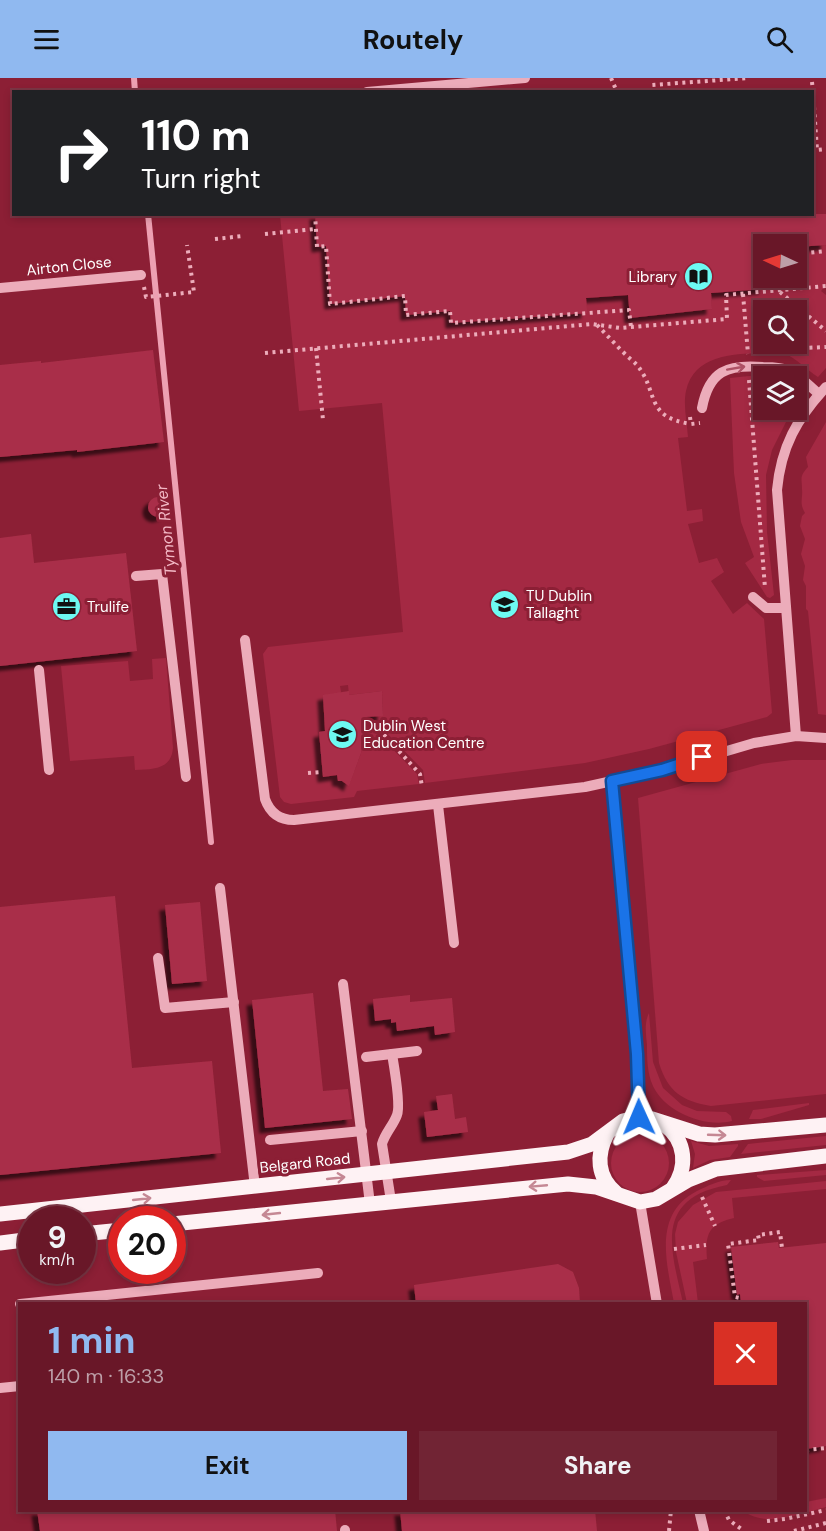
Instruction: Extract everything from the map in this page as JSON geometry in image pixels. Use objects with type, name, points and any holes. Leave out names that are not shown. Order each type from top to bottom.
[{"type":"main road","points":[[639,1117],[699,1134],[715,1135],[826,1125]]},
{"type":"main road","name":"Belgard Road","points":[[0,1214],[568,1152],[592,1144],[623,1122],[639,1117]]},
{"type":"main road","points":[[660,1122],[675,1135],[681,1147],[683,1167],[673,1188]]},
{"type":"main road","points":[[608,1132],[600,1152],[602,1176],[610,1188],[619,1195]]},
{"type":"main road","points":[[186,1223],[568,1184],[596,1186],[640,1202],[656,1199],[703,1174],[727,1167],[826,1156]]},
{"type":"main road","points":[[0,1243],[18,1241]]},
{"type":"street","points":[[390,90],[525,78]]},
{"type":"street","name":"Airton Close","points":[[0,288],[141,274]]},
{"type":"street","points":[[702,408],[708,387],[714,378],[722,371],[743,366],[789,370],[823,391],[789,437],[779,468],[777,490],[778,527],[796,736]]},
{"type":"street","points":[[136,576],[162,574],[186,777]]},
{"type":"street","points":[[753,597],[766,608],[786,608]]},
{"type":"street","points":[[245,640],[265,799],[275,815],[285,820],[438,805],[585,787],[662,770],[733,748],[796,736],[826,738]]},
{"type":"street","points":[[39,670],[49,770]]},
{"type":"street","points":[[612,781],[637,1054],[639,1117]]},
{"type":"street","points":[[438,805],[454,943]]},
{"type":"street","points":[[220,888],[255,1186]]},
{"type":"street","points":[[158,958],[165,1008],[234,1002]]},
{"type":"street","points":[[344,984],[370,1204]]},
{"type":"street","points":[[366,1057],[417,1051]]},
{"type":"street","points":[[390,1202],[382,1144],[399,1112],[392,1053]]},
{"type":"street","points":[[270,1140],[362,1131]]},
{"type":"street","points":[[640,1202],[657,1302]]},
{"type":"street","points":[[39,1302],[318,1273]]},
{"type":"street","points":[[0,1388],[18,1386]]},
{"type":"street","points":[[699,1512],[704,1531]]},
{"type":"path","points":[[653,90],[652,85],[748,78]]},
{"type":"path","points":[[812,82],[813,90]]},
{"type":"path","points":[[814,106],[817,150],[826,149]]},
{"type":"path","points":[[315,216],[317,247],[326,246],[330,304],[405,296],[406,315],[450,311],[451,323],[629,310],[631,327]]},
{"type":"path","points":[[266,234],[316,229]]},
{"type":"path","points":[[215,239],[243,236]]},
{"type":"path","points":[[146,297],[194,292],[187,245]]},
{"type":"path","points":[[807,253],[826,251]]},
{"type":"path","points":[[265,353],[597,324],[620,328],[727,319],[726,295],[826,286]]},
{"type":"path","points":[[781,291],[826,331]]},
{"type":"path","points":[[743,294],[748,353],[826,346]]},
{"type":"path","points":[[597,324],[638,366],[658,409],[668,418],[691,424]]},
{"type":"path","points":[[316,348],[323,420]]},
{"type":"path","points":[[749,376],[765,590]]},
{"type":"path","points":[[366,723],[374,724],[420,774],[422,787]]},
{"type":"path","points":[[308,773],[323,772]]},
{"type":"path","points":[[702,1197],[715,1227]]},
{"type":"path","points":[[735,1297],[730,1245],[759,1240],[758,1235],[780,1232],[782,1248]]},
{"type":"path","points":[[674,1249],[706,1245]]},
{"type":"path","points":[[727,1298],[740,1298],[741,1302]]},
{"type":"path","points":[[807,1450],[826,1448]]},
{"type":"path","points":[[767,1521],[826,1510]]},
{"type":"path","points":[[669,1531],[671,1512]]},
{"type":"path","points":[[725,1512],[729,1520],[744,1531]]},
{"type":"path","points":[[794,1531],[826,1524]]},
{"type":"shaded area","points":[[280,216],[315,216],[317,247],[326,246],[330,304],[405,296],[406,315],[450,311],[451,323],[586,298],[628,295],[630,318],[712,309],[709,270],[728,292],[807,288],[807,246],[826,245],[826,285],[821,291],[826,295],[826,368],[818,377],[807,369],[807,366],[786,354],[807,354],[807,300],[753,300],[753,353],[716,359],[697,370],[690,379],[685,396],[688,437],[678,438],[687,511],[702,509],[703,521],[688,524],[699,563],[717,558],[724,572],[711,581],[733,614],[747,603],[764,619],[772,713],[767,717],[649,749],[585,763],[425,783],[423,770],[371,717],[383,715],[382,691],[349,695],[348,685],[340,686],[341,692],[325,731],[319,732],[324,777],[337,775],[338,781],[347,780],[349,785],[361,753],[366,731],[374,730],[417,774],[419,784],[357,791],[354,797],[291,804],[284,802],[280,797],[263,654],[268,647],[403,632],[382,403],[299,411]]},
{"type":"shaded area","points":[[753,376],[753,420],[787,420],[772,450],[766,475],[767,532],[774,595],[770,598],[767,597],[745,563],[754,557],[741,522],[734,473],[730,378]]},
{"type":"shaded area","points":[[826,422],[826,715],[818,714],[806,609],[806,586],[803,580],[805,566],[801,554],[805,539],[800,526],[805,513],[802,504],[802,475],[808,467],[806,457]]},
{"type":"shaded area","points":[[166,658],[173,748],[169,761],[160,767],[135,770],[134,756],[70,761],[61,666],[128,661],[130,681],[153,679],[152,659]]},
{"type":"shaded area","points":[[792,760],[826,760],[826,1094],[711,1106],[701,1104],[678,1094],[667,1081],[659,1063],[638,798],[761,764]]},
{"type":"shaded area","points":[[649,1013],[653,1062],[663,1088],[682,1105],[697,1111],[726,1112],[731,1116],[732,1121],[721,1123],[698,1120],[676,1110],[659,1095],[651,1081],[648,1066],[646,1021]]},
{"type":"shaded area","points":[[809,1103],[809,1105],[761,1119],[749,1119],[753,1110]]},
{"type":"shaded area","points":[[640,1134],[651,1136],[664,1147],[669,1163],[667,1174],[656,1187],[640,1192],[629,1190],[616,1179],[611,1163],[613,1152],[624,1139]]},
{"type":"shaded area","points":[[826,1136],[826,1145],[741,1154],[748,1144]]},
{"type":"shaded area","points":[[691,1141],[709,1146],[738,1144],[738,1146],[730,1157],[710,1160],[693,1168],[695,1154]]},
{"type":"shaded area","points":[[826,1170],[826,1175],[764,1181],[757,1177],[757,1175]]},
{"type":"shaded area","points":[[731,1180],[727,1185],[703,1192],[687,1202],[677,1214],[672,1246],[683,1302],[674,1302],[666,1256],[668,1226],[673,1213],[683,1201],[697,1191]]},
{"type":"shaded area","points":[[826,1181],[826,1189],[732,1198],[734,1218],[725,1220],[714,1227],[708,1237],[707,1259],[693,1262],[698,1302],[687,1302],[676,1252],[675,1234],[678,1222],[693,1205],[716,1192]]},
{"type":"shaded area","points":[[826,1498],[826,1507],[795,1516],[773,1519],[762,1519],[745,1512],[807,1512],[807,1502]]},
{"type":"building","points":[[814,214],[826,214],[826,245],[807,246],[807,234],[753,234],[753,288],[764,289],[711,293],[712,309],[630,318],[628,295],[586,298],[587,313],[451,323],[450,311],[406,315],[405,296],[330,304],[326,246],[317,247],[315,216],[814,216]]},
{"type":"building","points":[[153,350],[164,442],[77,452],[77,450],[0,457],[0,365],[41,361],[41,363]]},
{"type":"building","points":[[158,497],[165,500],[168,507],[165,514],[158,517],[151,514],[148,507],[151,500]]},
{"type":"building","name":"Trulife","points":[[31,534],[34,563],[126,553],[137,651],[0,666],[0,538]]},
{"type":"building","name":"Dublin West Education Centre","points":[[349,691],[349,695],[382,691],[383,716],[366,717],[366,731],[361,753],[349,786],[338,781],[337,775],[323,777],[319,732],[325,731],[323,695]]},
{"type":"building","points":[[115,896],[132,1068],[212,1061],[221,1153],[0,1175],[0,907]]},
{"type":"building","points":[[200,902],[207,981],[172,984],[165,905]]},
{"type":"building","points":[[313,993],[323,1091],[348,1089],[352,1119],[265,1128],[252,1000]]},
{"type":"building","points":[[410,995],[410,1002],[452,998],[455,1032],[435,1035],[434,1026],[397,1031],[396,1022],[391,1023],[391,1019],[375,1021],[373,999]]},
{"type":"building","points":[[452,1094],[455,1119],[466,1117],[468,1132],[427,1137],[424,1112],[438,1110],[436,1096]]},
{"type":"building","points":[[778,1242],[779,1248],[826,1243],[826,1446],[807,1449],[807,1302],[741,1302],[740,1294],[737,1295],[731,1247]]},
{"type":"building","points":[[558,1264],[573,1272],[579,1288],[580,1302],[416,1302],[414,1285]]},
{"type":"building","points":[[37,1512],[335,1512],[337,1531],[40,1531]]},
{"type":"building","points":[[400,1512],[595,1512],[597,1531],[402,1531]]},
{"type":"waterway","name":"Tymon River","points":[[134,78],[135,90]]},
{"type":"waterway","name":"Tymon River","points":[[148,216],[211,842]]},
{"type":"place","name":"Library","points":[[698,277]]},
{"type":"place","name":"TU Dublin Tallaght","points":[[505,605]]},
{"type":"place","name":"Trulife","points":[[66,607]]},
{"type":"place","name":"Dublin West Education Centre","points":[[342,735]]},
{"type":"route","points":[[639,1117],[637,1054],[612,781],[662,770],[702,757]]}]
